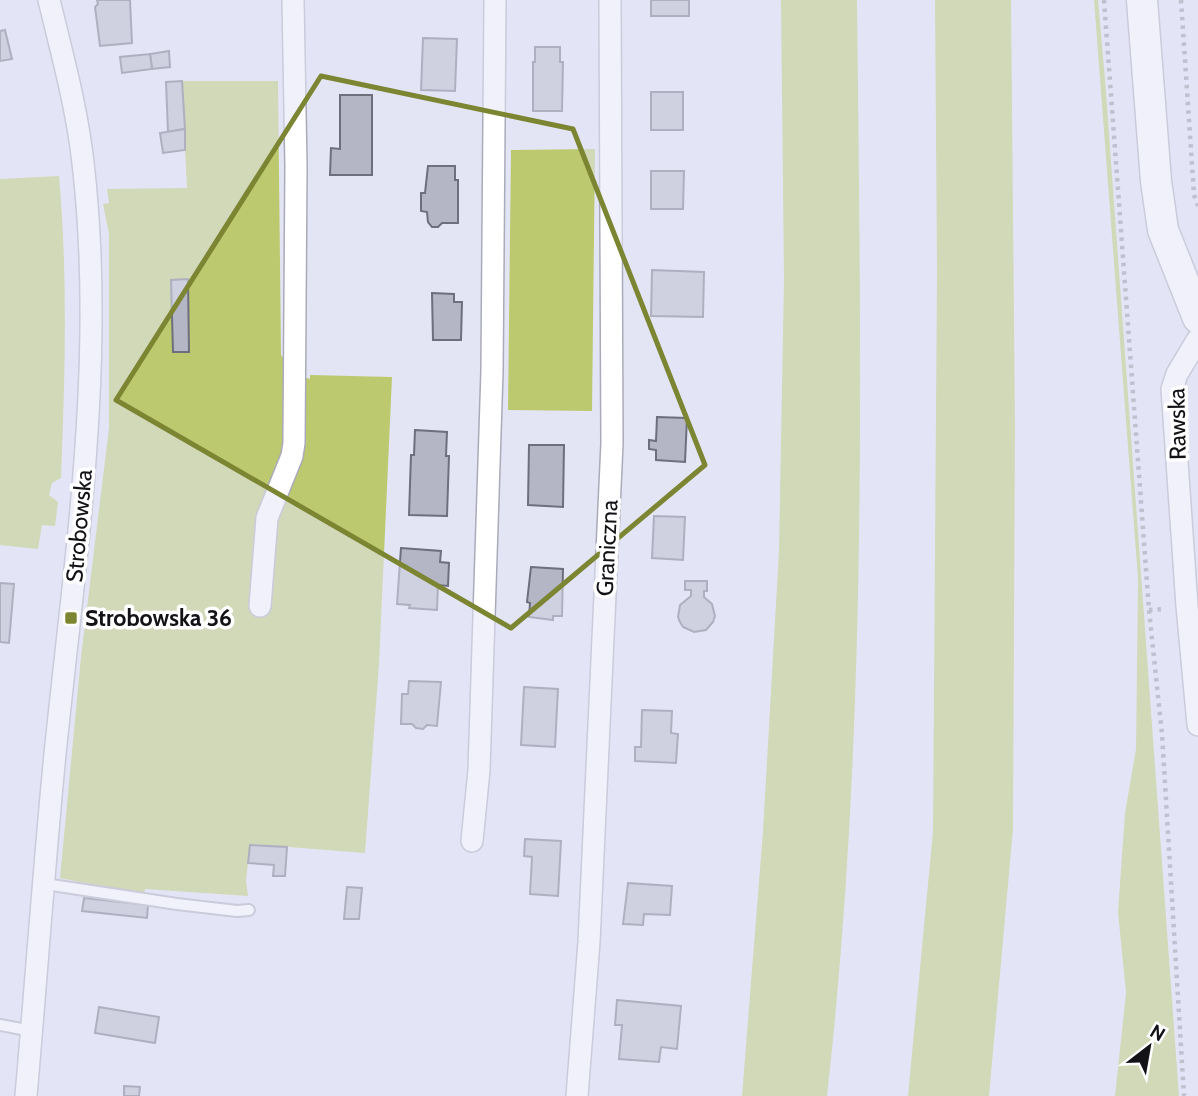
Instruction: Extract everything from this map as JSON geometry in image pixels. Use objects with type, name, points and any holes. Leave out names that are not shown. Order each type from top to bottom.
[{"type":"street","name":"Strobowska","points":[[26,1096],[55,756],[84,476],[90,342],[90,263],[83,163],[65,66],[49,0]]},
{"type":"street","points":[[260,606],[267,518],[292,456],[294,443],[296,166],[293,0]]},
{"type":"street","points":[[472,841],[479,770],[492,372],[495,0]]},
{"type":"street","name":"Graniczna","points":[[577,1096],[589,942],[612,443],[610,0]]},
{"type":"street","points":[[1142,0],[1156,181],[1163,230],[1198,318]]},
{"type":"street","name":"Rawska","points":[[1198,339],[1177,374],[1172,389],[1198,725]]},
{"type":"lane","points":[[45,884],[177,904],[249,910]]},
{"type":"lane","points":[[0,1025],[32,1031]]},
{"type":"path","points":[[1104,0],[1149,610],[1162,734],[1184,1096]]},
{"type":"path","points":[[1181,0],[1194,195],[1198,206]]},
{"type":"path","points":[[1149,610],[1174,608]]},
{"type":"highlighted area","points":[[321,76],[573,129],[705,465],[511,628],[116,400]]},
{"type":"green space","points":[[781,0],[857,0],[860,411],[856,685],[850,823],[827,1096],[742,1096],[763,831],[779,551],[784,278]]},
{"type":"green space","points":[[935,0],[1011,0],[1015,426],[1013,829],[989,1096],[908,1096],[933,831],[937,271]]},
{"type":"green space","points":[[1094,0],[1098,0],[1105,79],[1179,1096],[1115,1096],[1126,993],[1118,912],[1125,813],[1136,749],[1138,578]]},
{"type":"green space","points":[[182,81],[278,81],[281,355],[293,370],[310,379],[310,375],[392,377],[379,664],[365,853],[250,844],[246,881],[248,896],[145,889],[144,895],[60,878],[81,657],[109,428],[109,234],[103,204],[109,203],[107,189],[187,188],[181,130],[184,117]]},
{"type":"green space","points":[[595,149],[592,411],[508,410],[511,150]]},
{"type":"green space","points":[[59,176],[65,289],[61,478],[52,483],[49,495],[58,502],[55,526],[42,525],[38,549],[0,545],[0,179]]},
{"type":"building","points":[[97,0],[130,0],[132,43],[100,46],[95,7]]},
{"type":"building","points":[[651,0],[689,0],[689,16],[651,16]]},
{"type":"building","points":[[5,30],[12,59],[0,61],[0,31]]},
{"type":"building","points":[[423,38],[457,39],[455,91],[421,90]]},
{"type":"building","points":[[535,47],[560,47],[560,62],[563,62],[562,111],[533,111]]},
{"type":"building","points":[[169,51],[170,67],[152,69],[150,54]]},
{"type":"building","points":[[150,54],[152,69],[122,73],[120,57]]},
{"type":"building","points":[[182,81],[185,129],[168,132],[166,82]]},
{"type":"building","points":[[651,92],[683,92],[683,130],[651,130]]},
{"type":"building","points":[[340,95],[372,95],[372,175],[330,175],[331,148],[340,149]]},
{"type":"building","points":[[185,129],[185,150],[163,153],[160,133]]},
{"type":"building","points":[[428,166],[455,166],[455,180],[458,180],[458,223],[442,223],[438,227],[432,227],[428,222],[427,212],[421,211],[421,193],[425,193]]},
{"type":"building","points":[[651,171],[684,171],[683,209],[651,209]]},
{"type":"building","points":[[652,270],[704,272],[703,317],[651,316]]},
{"type":"building","points":[[188,279],[189,352],[173,352],[171,280]]},
{"type":"building","points":[[432,293],[454,294],[454,302],[462,302],[461,340],[433,340]]},
{"type":"building","points":[[657,417],[687,418],[685,462],[656,460],[656,450],[649,449],[649,440],[656,441]]},
{"type":"building","points":[[415,430],[447,432],[447,516],[409,515],[411,455],[414,455]]},
{"type":"building","points":[[529,445],[564,445],[563,507],[528,505]]},
{"type":"building","points":[[654,516],[685,517],[683,560],[652,558]]},
{"type":"building","points":[[401,548],[441,551],[440,562],[449,563],[448,586],[438,585],[437,610],[409,608],[410,605],[397,604]]},
{"type":"building","points":[[531,567],[563,569],[562,616],[553,616],[553,620],[529,617],[530,603],[527,602]]},
{"type":"building","points":[[685,581],[707,581],[704,597],[712,604],[715,616],[706,630],[694,632],[683,627],[680,622],[680,605],[691,596],[691,590],[685,590]]},
{"type":"building","points":[[0,583],[14,584],[9,643],[0,642]]},
{"type":"building","points":[[409,681],[441,682],[437,726],[427,725],[423,729],[412,724],[401,724],[402,694],[408,694]]},
{"type":"building","points":[[524,687],[558,689],[555,747],[521,745]]},
{"type":"building","points":[[642,710],[672,711],[671,733],[678,734],[676,763],[635,761],[635,747],[641,747]]},
{"type":"building","points":[[525,839],[561,841],[558,896],[530,894],[532,857],[524,856]]},
{"type":"building","points":[[250,845],[287,847],[285,876],[273,876],[274,865],[248,863]]},
{"type":"building","points":[[628,883],[672,886],[670,915],[644,914],[643,925],[623,924]]},
{"type":"building","points":[[347,887],[362,888],[359,919],[344,919]]},
{"type":"building","points":[[84,898],[148,905],[147,918],[82,911]]},
{"type":"building","points":[[617,1000],[681,1006],[677,1049],[661,1047],[659,1062],[619,1059],[622,1025],[615,1025]]},
{"type":"building","points":[[99,1007],[159,1017],[155,1043],[95,1033]]},
{"type":"building","points":[[124,1086],[140,1087],[139,1096],[124,1096]]},
{"type":"place","name":"Strobowska 36","points":[[71,618]]}]
